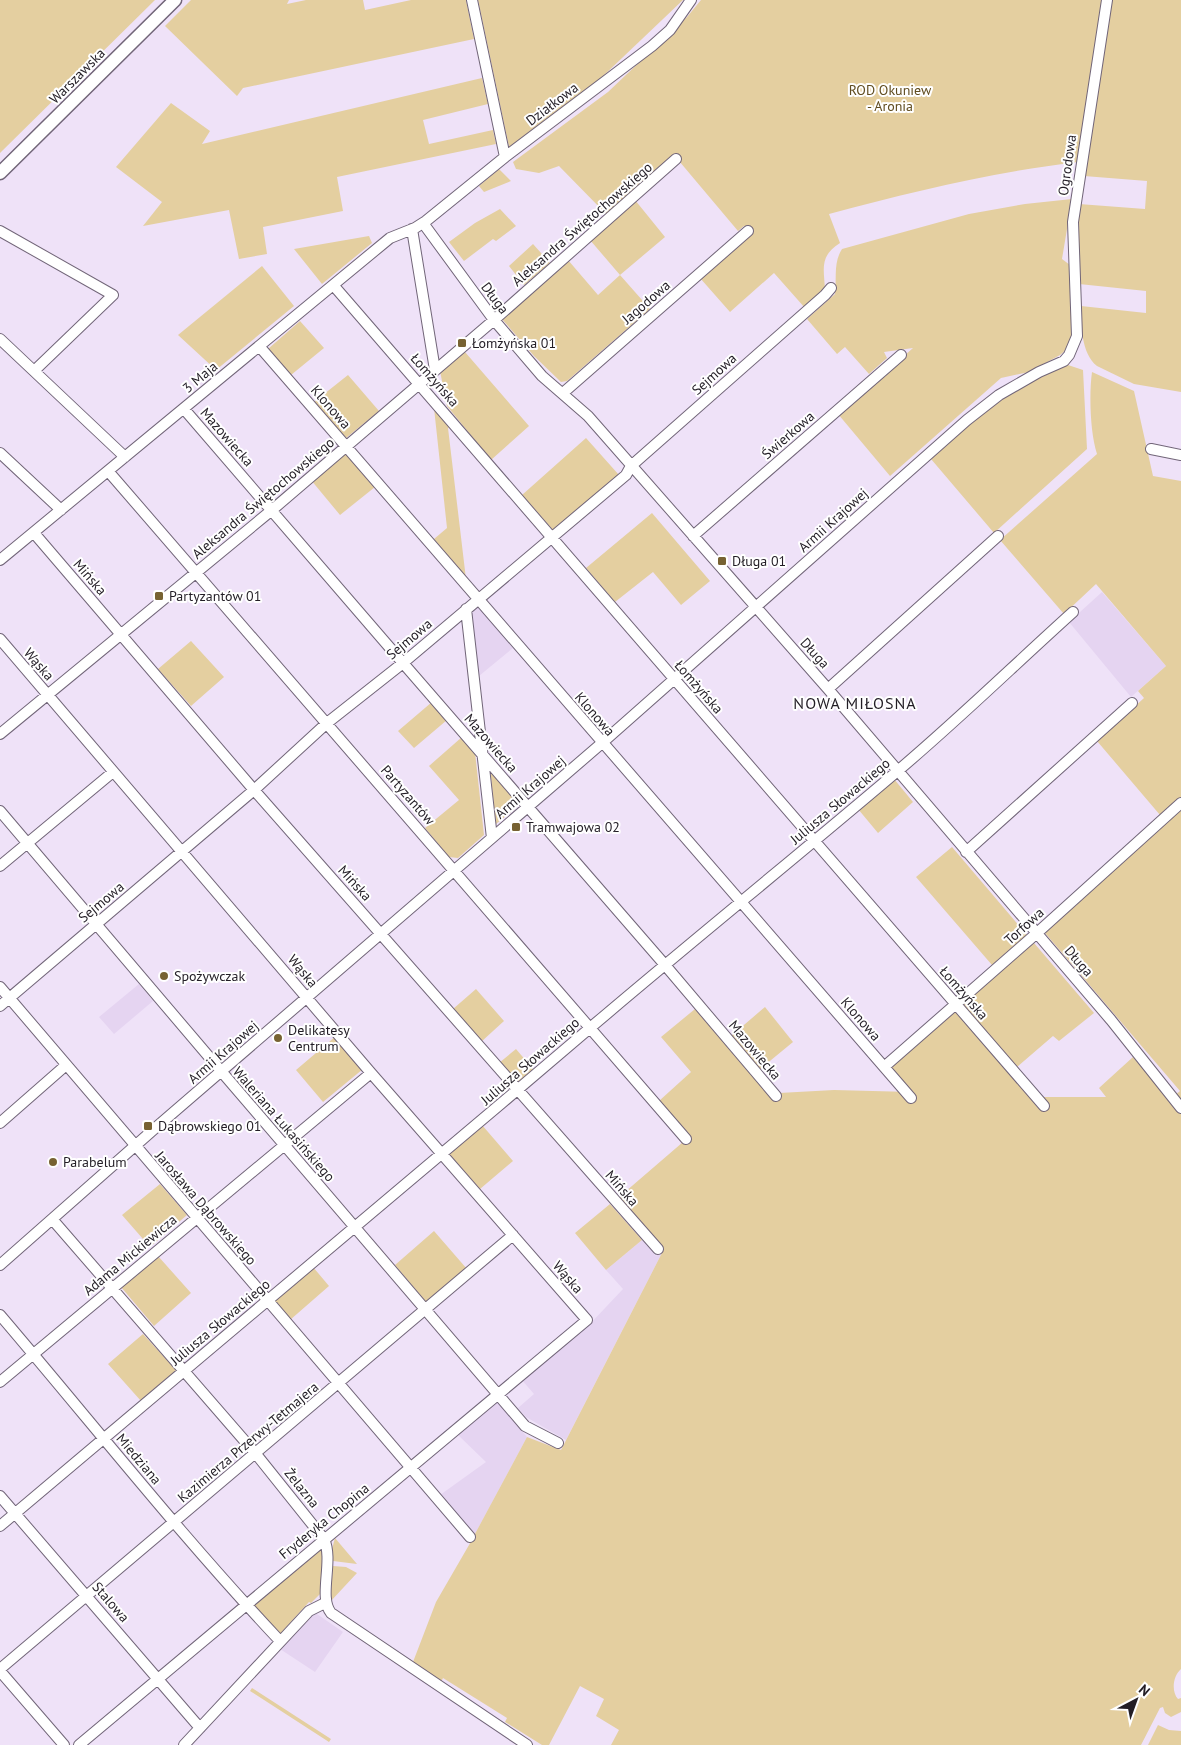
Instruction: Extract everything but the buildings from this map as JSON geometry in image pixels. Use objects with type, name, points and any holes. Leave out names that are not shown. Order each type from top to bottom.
[{"type":"main road","name":"Warszawska","points":[[0,173],[175,0]]},
{"type":"street","points":[[472,0],[505,157]]},
{"type":"street","name":"Działkowa","points":[[423,223],[505,157],[652,46],[670,30],[691,0]]},
{"type":"street","name":"Ogrodowa","points":[[1077,336],[1073,222],[1107,0]]},
{"type":"street","name":"Aleksandra Świętochowskiego","points":[[0,734],[272,510],[494,320],[676,159]]},
{"type":"street","name":"3 Maja","points":[[0,560],[390,238],[423,223]]},
{"type":"street","name":"Długa","points":[[423,223],[494,320],[542,376],[588,416],[828,689],[1111,1020],[1181,1108]]},
{"type":"street","points":[[412,229],[435,370]]},
{"type":"street","points":[[0,231],[113,295],[34,371]]},
{"type":"street","name":"Jagodowa","points":[[562,393],[748,231]]},
{"type":"street","name":"Łomżyńska","points":[[334,286],[1044,1106]]},
{"type":"street","name":"Sejmowa","points":[[0,1006],[254,790],[327,723],[403,663],[626,475],[632,466],[831,288]]},
{"type":"street","name":"Armii Krajowej","points":[[0,1266],[135,1146],[602,743],[967,420],[1000,395],[1039,372],[1064,361],[1069,356],[1077,336]]},
{"type":"street","points":[[0,339],[125,456]]},
{"type":"street","name":"Klonowa","points":[[259,346],[911,1098]]},
{"type":"street","name":"Świerkowa","points":[[693,536],[901,355]]},
{"type":"street","name":"Mazowiecka","points":[[184,409],[666,965],[776,1096]]},
{"type":"street","points":[[1151,449],[1181,455]]},
{"type":"street","points":[[0,453],[61,510]]},
{"type":"street","name":"Partyzantów","points":[[108,470],[195,573],[455,870],[686,1139]]},
{"type":"street","name":"Mińska","points":[[34,533],[254,790],[658,1249]]},
{"type":"street","points":[[828,689],[998,536]]},
{"type":"street","points":[[466,610],[492,838]]},
{"type":"street","name":"Juliusza Słowackiego","points":[[0,1526],[105,1440],[267,1300],[897,772],[1073,612]]},
{"type":"street","name":"Wąska","points":[[0,639],[371,1072],[587,1320]]},
{"type":"street","points":[[966,852],[1132,703]]},
{"type":"street","points":[[0,866],[113,772]]},
{"type":"street","name":"Torfowa","points":[[884,1067],[1181,803]]},
{"type":"street","name":"Waleriana Łukasińskiego","points":[[0,810],[221,1072],[356,1226],[525,1426],[558,1443]]},
{"type":"street","name":"Jarosława Dąbrowskiego","points":[[0,987],[65,1066],[470,1537]]},
{"type":"street","points":[[0,1123],[65,1066]]},
{"type":"street","name":"Adama Mickiewicza","points":[[0,1382],[371,1072]]},
{"type":"street","name":"Żelazna","points":[[52,1219],[256,1454],[324,1539]]},
{"type":"street","name":"Kazimierza Przerwy-Tetmajera","points":[[0,1670],[513,1235]]},
{"type":"street","name":"Miedziana","points":[[0,1315],[174,1523],[280,1641]]},
{"type":"street","name":"Fryderyka Chopina","points":[[79,1745],[587,1320]]},
{"type":"street","name":"Stalowa","points":[[0,1496],[200,1728]]},
{"type":"street","points":[[324,1539],[328,1551],[325,1603],[331,1613],[527,1745]]},
{"type":"street","points":[[184,1745],[309,1611],[325,1603]]},
{"type":"street","points":[[0,1670],[64,1745]]},
{"type":"shaded area","points":[[1102,592],[1166,666],[1131,697],[1069,622]]},
{"type":"shaded area","points":[[477,605],[513,648],[479,676],[477,673],[469,611]]},
{"type":"shaded area","points":[[139,984],[153,1001],[114,1034],[99,1017]]},
{"type":"shaded area","points":[[642,1240],[656,1256],[665,1247],[566,1440],[526,1417],[518,1408],[534,1394],[521,1379],[589,1325],[623,1289],[606,1270]]},
{"type":"shaded area","points":[[495,1399],[527,1437],[475,1534],[440,1495],[486,1462],[457,1434]]},
{"type":"shaded area","points":[[311,1614],[317,1614],[343,1632],[315,1672],[280,1649]]},
{"type":"green space","points":[[0,0],[155,0],[0,153]]},
{"type":"green space","points":[[191,0],[289,0],[287,4],[306,0],[363,0],[365,10],[411,0],[466,0],[474,39],[243,88],[237,96],[165,26]]},
{"type":"green space","points":[[478,0],[683,0],[601,78],[509,147]]},
{"type":"green space","name":"ROD Okuniew - Aronia","points":[[701,0],[1102,0],[1078,162],[1015,171],[953,183],[829,214],[840,243],[829,253],[824,264],[825,290],[805,308],[774,273],[730,312],[700,278],[750,233],[744,226],[738,231],[674,155],[606,214],[559,166],[539,173],[516,169],[513,162],[608,92],[687,17]]},
{"type":"green space","points":[[1109,0],[1181,0],[1181,392],[1134,384],[1097,366],[1088,354],[1083,338],[1081,306],[1146,313],[1146,291],[1079,284],[1076,226],[1079,204],[1145,209],[1147,181],[1084,176]]},
{"type":"green space","points":[[482,78],[488,104],[423,120],[429,144],[493,130],[496,144],[337,177],[343,211],[263,227],[267,254],[239,259],[229,210],[143,226],[162,202],[116,167],[171,103],[210,131],[202,144]]},
{"type":"green space","points":[[499,169],[511,181],[484,192],[479,186]]},
{"type":"green space","points":[[1072,199],[1062,259],[1070,265],[1075,332],[1068,348],[1060,355],[1029,372],[1001,378],[890,476],[838,414],[913,348],[884,352],[887,358],[869,374],[845,347],[837,354],[807,319],[835,294],[836,265],[842,249],[969,214],[1025,204]]},
{"type":"green space","points":[[635,200],[665,237],[620,275],[590,240]]},
{"type":"green space","points":[[500,209],[516,226],[496,241],[493,239],[464,261],[449,242],[475,223]]},
{"type":"green space","points":[[369,236],[372,243],[322,284],[294,249]]},
{"type":"green space","points":[[533,244],[550,263],[524,285],[509,266]]},
{"type":"green space","points":[[568,260],[598,295],[620,275],[650,309],[567,381],[561,382],[534,356],[501,318]]},
{"type":"green space","points":[[262,266],[294,306],[216,370],[178,335]]},
{"type":"green space","points":[[300,321],[324,348],[291,375],[268,349]]},
{"type":"green space","points":[[465,352],[529,426],[491,460],[447,406],[440,371]]},
{"type":"green space","points":[[1068,365],[1083,370],[1087,449],[994,533],[931,459],[994,402],[1049,372]]},
{"type":"green space","points":[[1092,372],[1134,391],[1153,476],[1181,481],[1181,797],[1160,815],[1097,741],[1144,698],[1138,691],[1166,666],[1096,584],[1064,614],[1000,540],[1097,454],[1091,413]]},
{"type":"green space","points":[[348,375],[379,411],[346,438],[314,402]]},
{"type":"green space","points":[[434,408],[450,427],[448,428],[466,579],[434,539],[447,528]]},
{"type":"green space","points":[[586,438],[619,475],[553,530],[522,495]]},
{"type":"green space","points":[[345,453],[375,487],[340,515],[311,480]]},
{"type":"green space","points":[[652,513],[710,581],[681,605],[653,572],[615,602],[586,568]]},
{"type":"green space","points":[[191,641],[224,677],[191,706],[158,669]]},
{"type":"green space","points":[[432,702],[447,720],[414,748],[398,731]]},
{"type":"green space","points":[[462,737],[475,752],[484,835],[458,858],[449,857],[425,828],[459,800],[429,766]]},
{"type":"green space","points":[[490,768],[516,800],[516,808],[496,824]]},
{"type":"green space","points":[[894,779],[913,802],[878,833],[858,809]]},
{"type":"green space","points":[[1181,810],[1181,1669],[1176,1676],[1174,1692],[1178,1699],[1181,1698],[1181,1712],[1171,1717],[1165,1713],[1163,1707],[1160,1708],[1141,1745],[611,1745],[619,1730],[596,1716],[604,1699],[580,1686],[549,1745],[542,1745],[505,1722],[507,1718],[443,1678],[441,1682],[413,1662],[436,1602],[527,1437],[561,1450],[664,1249],[618,1198],[690,1136],[659,1101],[691,1072],[661,1037],[695,1009],[765,1091],[779,1093],[834,1090],[911,1092],[889,1067],[956,1011],[1032,1097],[1106,1097],[1099,1088],[1133,1057],[1169,1100],[1180,1091],[1045,933]]},
{"type":"green space","points":[[952,847],[1027,935],[992,965],[916,877]]},
{"type":"green space","points":[[1034,943],[1094,1013],[1059,1041],[1053,1036],[1017,1067],[963,1004]]},
{"type":"green space","points":[[476,989],[504,1021],[481,1042],[453,1009]]},
{"type":"green space","points":[[765,1007],[793,1042],[759,1070],[731,1036]]},
{"type":"green space","points":[[336,1036],[363,1069],[323,1102],[296,1070]]},
{"type":"green space","points":[[516,1049],[533,1069],[517,1083],[499,1063]]},
{"type":"green space","points":[[482,1125],[513,1161],[480,1189],[448,1153]]},
{"type":"green space","points":[[160,1184],[187,1215],[150,1247],[122,1215]]},
{"type":"green space","points":[[610,1204],[642,1240],[606,1270],[575,1233]]},
{"type":"green space","points":[[434,1231],[467,1269],[426,1302],[395,1265]]},
{"type":"green space","points":[[158,1256],[191,1293],[154,1326],[121,1287]]},
{"type":"green space","points":[[313,1267],[329,1286],[290,1320],[274,1301]]},
{"type":"green space","points":[[143,1334],[176,1370],[141,1401],[108,1364]]},
{"type":"green space","points":[[335,1538],[357,1564],[333,1561],[332,1549]]},
{"type":"green space","points":[[323,1545],[323,1591],[311,1603],[309,1602],[280,1634],[252,1605]]},
{"type":"green space","points":[[333,1566],[346,1567],[357,1573],[330,1602]]},
{"type":"green space","points":[[252,1688],[331,1739],[329,1742],[250,1691]]},
{"type":"green space","points":[[1158,1725],[1169,1730],[1181,1731],[1181,1745],[1148,1745]]},
{"type":"place","name":"Łomżyńska 01","points":[[462,343]]},
{"type":"place","name":"Długa 01","points":[[722,561]]},
{"type":"place","name":"Partyzantów 01","points":[[159,596]]},
{"type":"place","name":"Tramwajowa 02","points":[[516,827]]},
{"type":"place","name":"Spożywczak","points":[[164,976]]},
{"type":"place","name":"Delikatesy Centrum","points":[[278,1038]]},
{"type":"place","name":"Dąbrowskiego 01","points":[[148,1126]]},
{"type":"place","name":"Parabelum","points":[[53,1162]]},
{"type":"district","name":"NOWA MIŁOSNA","points":[[855,703]]}]
